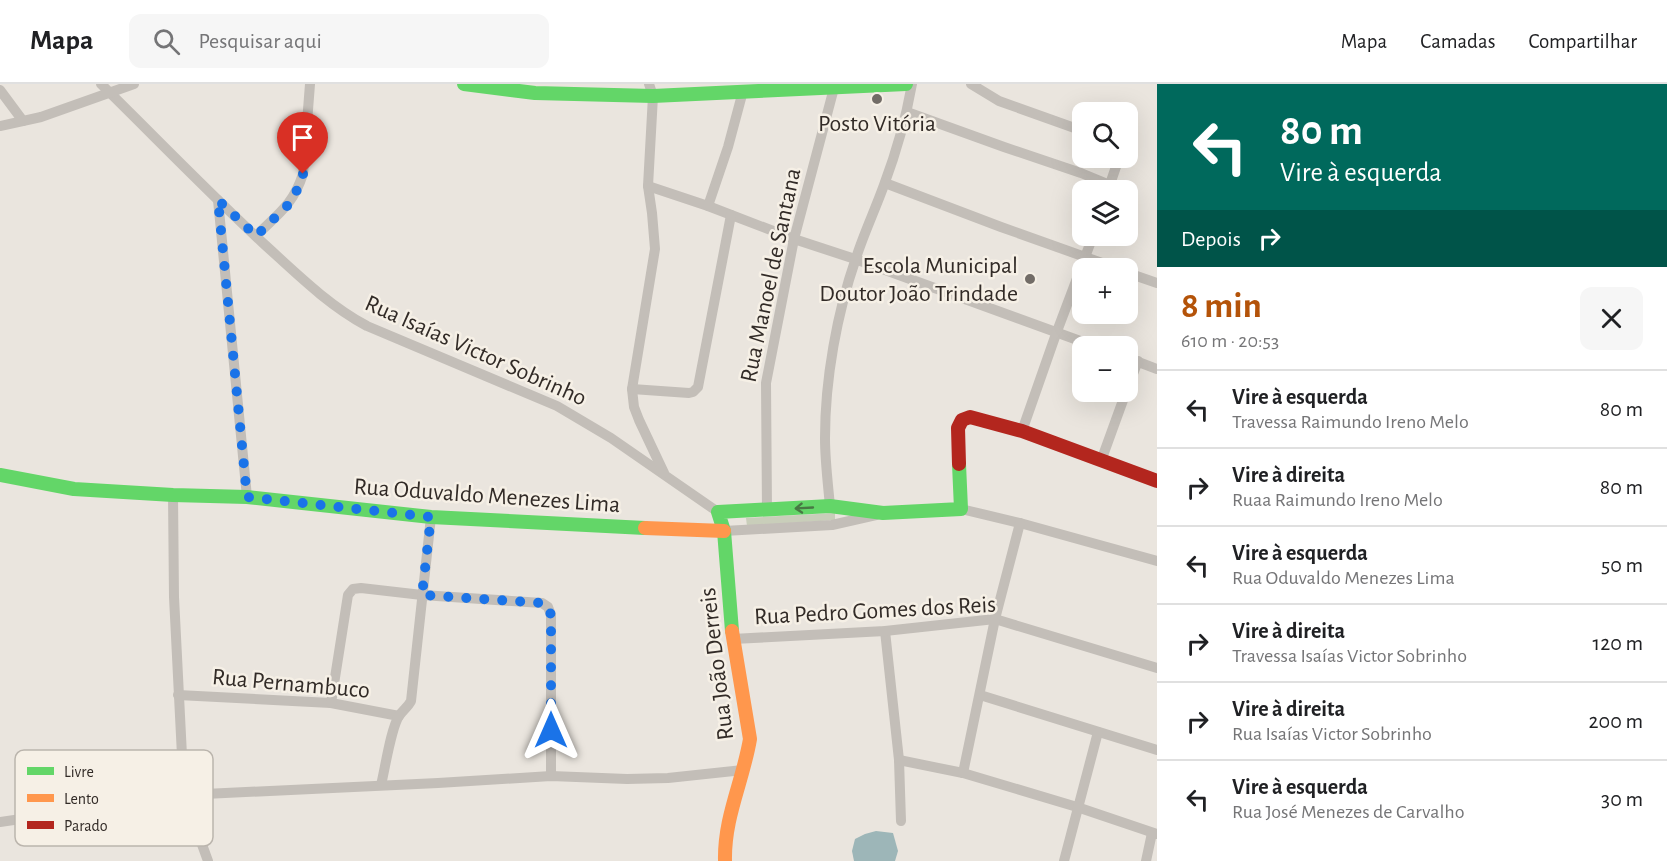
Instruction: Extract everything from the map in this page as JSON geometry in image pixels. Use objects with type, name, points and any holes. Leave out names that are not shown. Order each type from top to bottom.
[{"type":"street","name":"Rua Isaías Victor Sobrinho","points":[[100,84],[256,236],[315,291],[351,318],[557,406],[611,438],[718,512]]},
{"type":"street","points":[[0,126],[41,117],[134,84]]},
{"type":"street","points":[[256,236],[289,204],[299,186],[303,174],[310,84]]},
{"type":"street","points":[[464,84],[535,93],[651,90],[743,91],[906,84]]},
{"type":"street","points":[[830,506],[825,440],[829,386],[839,320],[855,259],[885,183],[907,112],[912,84]]},
{"type":"street","points":[[971,84],[999,100],[1072,126]]},
{"type":"street","name":"Rua Manoel de Santana","points":[[767,510],[766,382],[794,239],[834,88]]},
{"type":"street","points":[[0,90],[23,121]]},
{"type":"street","points":[[651,90],[648,186],[654,223],[655,249],[632,389],[636,414],[665,475]]},
{"type":"street","points":[[708,206],[728,147],[743,91]]},
{"type":"street","points":[[907,112],[1081,173],[1094,180]]},
{"type":"street","points":[[885,183],[1086,258],[1090,246]]},
{"type":"street","points":[[648,186],[1072,339]]},
{"type":"street","points":[[218,200],[247,497]]},
{"type":"street","points":[[632,389],[689,393],[698,387],[731,215]]},
{"type":"street","points":[[1138,276],[1157,283]]},
{"type":"street","points":[[1022,431],[1072,293]]},
{"type":"street","points":[[1138,362],[1157,369]]},
{"type":"street","points":[[1101,461],[1122,402]]},
{"type":"street","points":[[961,509],[958,428],[962,420],[970,417],[1022,431],[1157,481]]},
{"type":"street","name":"Rua Oduvaldo Menezes Lima","points":[[0,475],[74,489],[247,497],[431,517],[724,531]]},
{"type":"street","points":[[173,495],[174,597],[181,750]]},
{"type":"street","points":[[718,512],[830,506],[883,513]]},
{"type":"street","points":[[724,531],[832,525],[883,513],[961,509],[1157,561]]},
{"type":"street","name":"Rua João Derreis","points":[[718,512],[724,531],[733,639],[750,739],[748,756],[731,806],[725,837],[724,861]]},
{"type":"street","points":[[381,785],[399,716],[411,701],[431,517]]},
{"type":"street","points":[[963,773],[995,620],[1020,524]]},
{"type":"street","points":[[331,704],[348,595],[353,589],[542,603],[548,607],[551,615],[551,776]]},
{"type":"street","name":"Rua Pedro Gomes dos Reis","points":[[733,639],[885,631],[995,620],[1157,668]]},
{"type":"street","points":[[885,631],[899,760],[901,821]]},
{"type":"street","name":"Rua Pernambuco","points":[[178,695],[331,704],[399,716]]},
{"type":"street","points":[[980,695],[1157,750]]},
{"type":"street","points":[[1064,861],[1098,732]]},
{"type":"street","points":[[899,760],[963,773],[1077,807],[1155,834],[1146,861]]},
{"type":"street","points":[[213,794],[551,776],[658,779],[743,770]]},
{"type":"street","points":[[0,822],[15,820]]},
{"type":"street","points":[[203,846],[208,861]]},
{"type":"green space","points":[[835,513],[835,520],[747,526],[746,518]]},
{"type":"water","points":[[876,831],[893,833],[898,851],[895,861],[854,861],[852,851],[855,839]]},
{"type":"traffic: fast","points":[[464,84],[535,93],[653,96],[906,84]]},
{"type":"traffic: fast","points":[[732,631],[724,531],[718,512],[830,506],[883,513],[961,509],[959,464]]},
{"type":"traffic: fast","points":[[0,475],[74,489],[247,497],[431,517],[645,528]]},
{"type":"traffic: slow","points":[[645,528],[724,531]]},
{"type":"traffic: slow","points":[[725,861],[731,814],[750,739],[732,631]]},
{"type":"traffic: jam","points":[[959,464],[958,428],[962,420],[970,417],[1022,431],[1157,481]]},
{"type":"place","name":"Posto Vitória","points":[[877,99]]},
{"type":"place","name":"Escola Municipal Doutor João Trindade","points":[[1030,279]]},
{"type":"route","points":[[303,174],[289,204],[256,236],[218,200],[247,497],[431,517],[422,595],[542,603],[548,607],[551,615],[551,730]]}]
